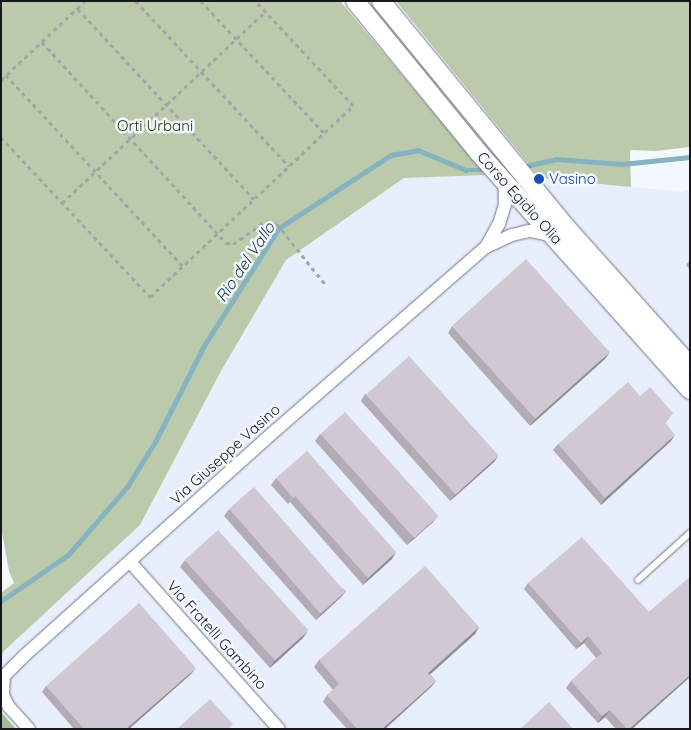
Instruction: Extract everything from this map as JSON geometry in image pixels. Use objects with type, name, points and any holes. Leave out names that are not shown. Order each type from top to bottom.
[{"type":"street","name":"Corso Egidio Olia","points":[[355,1],[478,152],[554,236],[605,281]]},
{"type":"street","name":"Corso Egidio Olia","points":[[381,1],[526,179],[605,281],[669,354],[690,390]]},
{"type":"street","name":"Via Giuseppe Vasino","points":[[486,248],[499,224],[505,204],[504,180]]},
{"type":"street","name":"Via Giuseppe Vasino","points":[[29,729],[9,706],[3,695],[4,676],[276,430],[486,248],[512,234],[530,231],[554,236]]},
{"type":"street","name":"Corso Egidio Olia","points":[[669,354],[690,366]]},
{"type":"street","name":"Via Fratelli Gambino","points":[[131,563],[279,729]]},
{"type":"lane","points":[[638,580],[690,533]]},
{"type":"path","points":[[1,80],[85,1]]},
{"type":"path","points":[[136,1],[289,166]]},
{"type":"path","points":[[201,1],[324,133]]},
{"type":"path","points":[[1,137],[150,297],[353,106],[255,1]]},
{"type":"path","points":[[78,9],[254,199]]},
{"type":"path","points":[[62,203],[264,12]]},
{"type":"path","points":[[42,42],[226,243],[233,244],[266,221],[277,224],[326,284]]},
{"type":"path","points":[[6,75],[182,266]]},
{"type":"shaded area","points":[[463,174],[552,178],[681,192],[690,190],[690,729],[16,729],[1,712],[1,656],[5,650],[140,525],[236,341],[286,260],[404,178]]},
{"type":"green space","name":"Orti Urbani","points":[[1,1],[340,1],[486,175],[404,178],[286,260],[221,371],[140,525],[5,650],[1,656],[1,593],[14,583],[9,571],[1,527]]},
{"type":"green space","points":[[396,1],[690,1],[690,147],[656,151],[630,150],[631,187],[540,178]]},
{"type":"green space","points":[[1,712],[16,729],[1,729]]},
{"type":"building","points":[[526,259],[610,352],[535,419],[452,326]]},
{"type":"building","points":[[409,356],[499,456],[456,494],[366,395]]},
{"type":"building","points":[[628,382],[640,396],[650,387],[673,413],[665,422],[675,435],[605,498],[558,444]]},
{"type":"building","points":[[345,412],[439,516],[414,538],[320,434]]},
{"type":"building","points":[[307,451],[396,552],[368,578],[295,496],[293,498],[276,478]]},
{"type":"building","points":[[254,487],[345,592],[320,614],[229,509]]},
{"type":"building","points":[[218,530],[308,630],[275,660],[185,560]]},
{"type":"building","points":[[582,537],[649,612],[690,577],[690,675],[629,729],[610,710],[602,716],[571,681],[602,653],[588,636],[581,643],[528,583]]},
{"type":"building","points":[[425,566],[479,627],[428,673],[436,681],[382,729],[357,729],[327,695],[339,684],[319,660]]},
{"type":"building","points":[[139,603],[196,668],[126,729],[84,729],[46,686]]},
{"type":"building","points":[[210,699],[233,724],[228,729],[177,729]]},
{"type":"building","points":[[549,702],[573,729],[520,729]]},
{"type":"waterway","name":"Rio del Vallo","points":[[1,601],[68,555],[127,487],[155,442],[205,344],[279,228],[391,155],[418,150],[466,170],[487,170]]},
{"type":"waterway","name":"Rio del Vallo","points":[[522,167],[556,159],[622,164],[690,157]]},
{"type":"place","name":"Vasino","points":[[539,179]]}]
